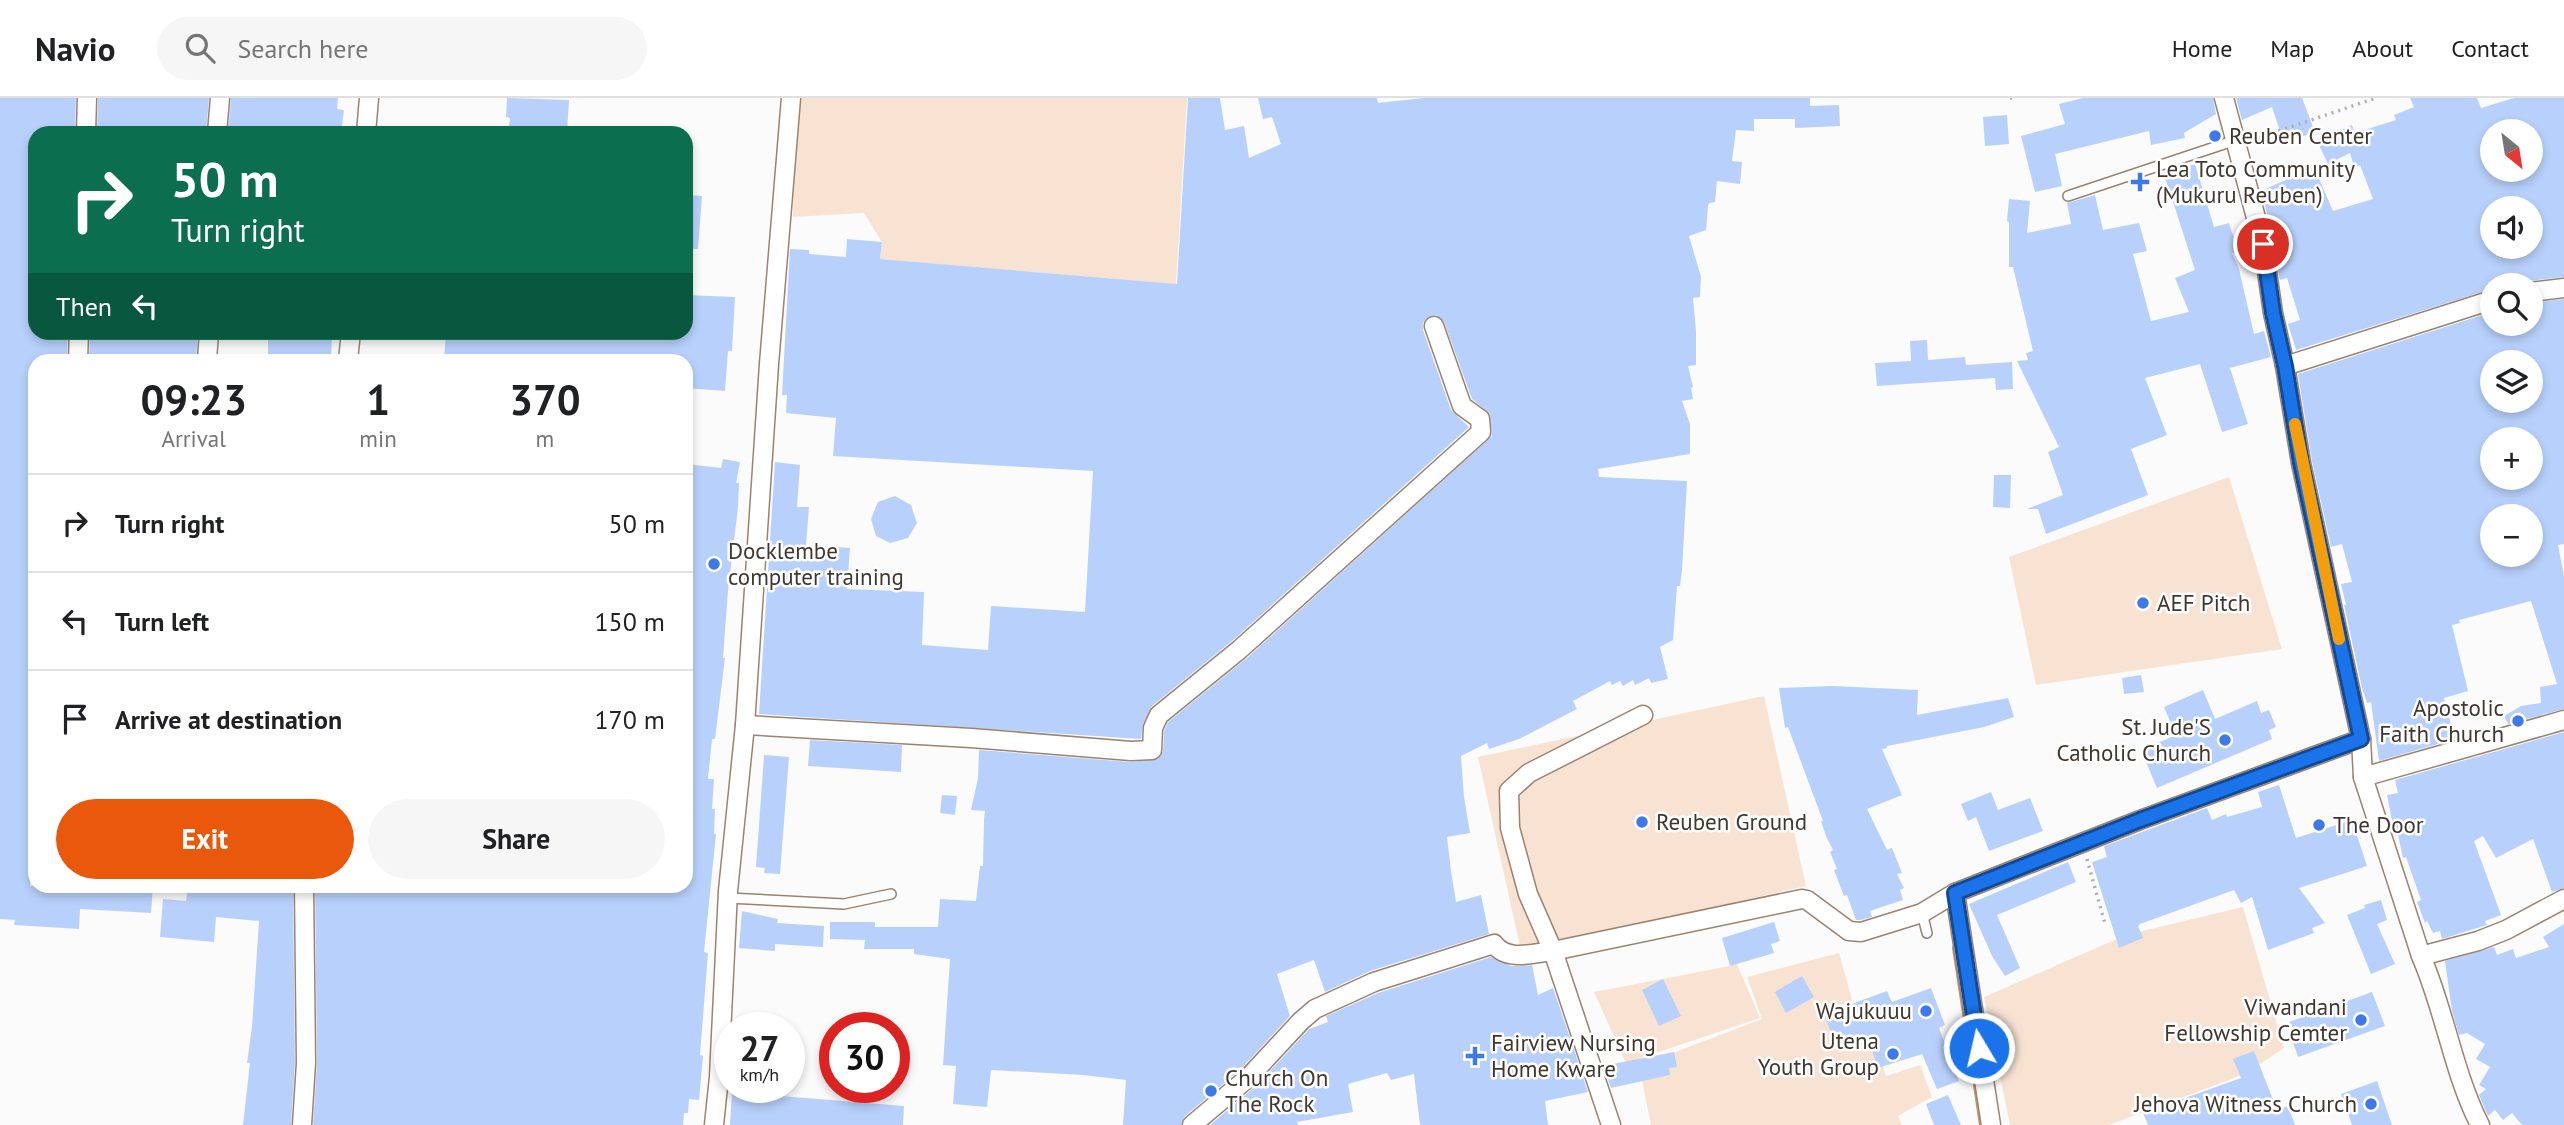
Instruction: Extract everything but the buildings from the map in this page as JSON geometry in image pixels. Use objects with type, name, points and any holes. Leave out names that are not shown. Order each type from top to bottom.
[{"type":"street","points":[[86,126],[87,98]]},
{"type":"street","points":[[217,126],[219,98]]},
{"type":"street","points":[[367,126],[369,98]]},
{"type":"street","points":[[714,1125],[728,898],[745,725],[769,364],[791,98]]},
{"type":"street","points":[[2224,98],[2263,244],[2301,463],[2361,739],[2363,777],[2434,989],[2468,1101],[2480,1125]]},
{"type":"street","points":[[2543,290],[2564,288]]},
{"type":"street","points":[[2285,366],[2480,304]]},
{"type":"street","points":[[745,725],[971,738],[1130,751],[1152,750],[1153,728],[1159,715],[1239,650],[1481,432],[1480,419],[1462,406],[1434,326]]},
{"type":"street","points":[[1611,1125],[1553,951],[1528,894],[1510,828],[1509,791],[1529,773],[1643,715]]},
{"type":"street","points":[[2363,777],[2564,720]]},
{"type":"street","points":[[1192,1125],[1250,1077],[1315,1009],[1374,982],[1494,944],[1499,951],[1511,955],[1553,951],[1802,900],[1807,900],[1852,932],[1861,932],[1922,913],[1955,893],[2140,820],[2361,739]]},
{"type":"street","points":[[302,1125],[306,1063],[304,893]]},
{"type":"street","points":[[1955,893],[1991,1125]]},
{"type":"street","points":[[2421,956],[2506,930],[2564,899]]},
{"type":"lane","points":[[2068,196],[2237,142]]},
{"type":"lane","points":[[728,898],[844,904],[891,894]]},
{"type":"lane","points":[[1922,913],[1927,933]]},
{"type":"path","points":[[2010,98],[2017,98]]},
{"type":"path","points":[[2237,142],[2376,98]]},
{"type":"path","points":[[2081,844],[2105,924]]},
{"type":"shaded area","points":[[794,98],[1187,98],[1176,284],[880,259],[882,242],[864,213],[793,217]]},
{"type":"shaded area","name":"AEF Pitch","points":[[2229,477],[2282,649],[2036,685],[2009,557]]},
{"type":"shaded area","name":"Reuben Ground","points":[[1764,696],[1806,886],[1521,951],[1478,757]]},
{"type":"shaded area","points":[[2243,907],[2284,1048],[2245,1074],[2109,1125],[2010,1125],[1984,997],[2126,935]]},
{"type":"shaded area","points":[[1839,953],[1852,1000],[1830,1013],[1843,1046],[1874,1038],[1886,1076],[1920,1065],[1932,1097],[1898,1116],[1902,1125],[1651,1125],[1639,1066],[1762,1019],[1747,977]]},
{"type":"shaded area","points":[[1736,962],[1760,1018],[1626,1063],[1594,992],[1730,966]]},
{"type":"waterway","points":[[1955,948],[1982,1125]]},
{"type":"slow traffic","points":[[2295,424],[2339,639]]},
{"type":"place","name":"Reuben Center","points":[[2215,136]]},
{"type":"place","name":"Lea Toto Community (Mukuru Reuben)","points":[[2140,182]]},
{"type":"place","name":"Docklembe computer training","points":[[714,564]]},
{"type":"place","name":"AEF Pitch","points":[[2143,603]]},
{"type":"place","name":"Apostolic Faith Church","points":[[2518,721]]},
{"type":"place","name":"St. Jude'S Catholic Church","points":[[2225,740]]},
{"type":"place","name":"Reuben Ground","points":[[1642,822]]},
{"type":"place","name":"The Door","points":[[2319,825]]},
{"type":"place","name":"Wajukuuu","points":[[1926,1011]]},
{"type":"place","name":"Viwandani Fellowship Cemter","points":[[2361,1020]]},
{"type":"place","name":"Utena Youth Group","points":[[1893,1054]]},
{"type":"place","name":"Fairview Nursing Home Kware","points":[[1475,1056]]},
{"type":"place","name":"Church On The Rock","points":[[1211,1091]]},
{"type":"place","name":"Jehova Witness Church","points":[[2371,1104]]},
{"type":"route","points":[[1979,1048],[1955,893],[2140,820],[2361,739],[2301,463],[2263,244]]}]
